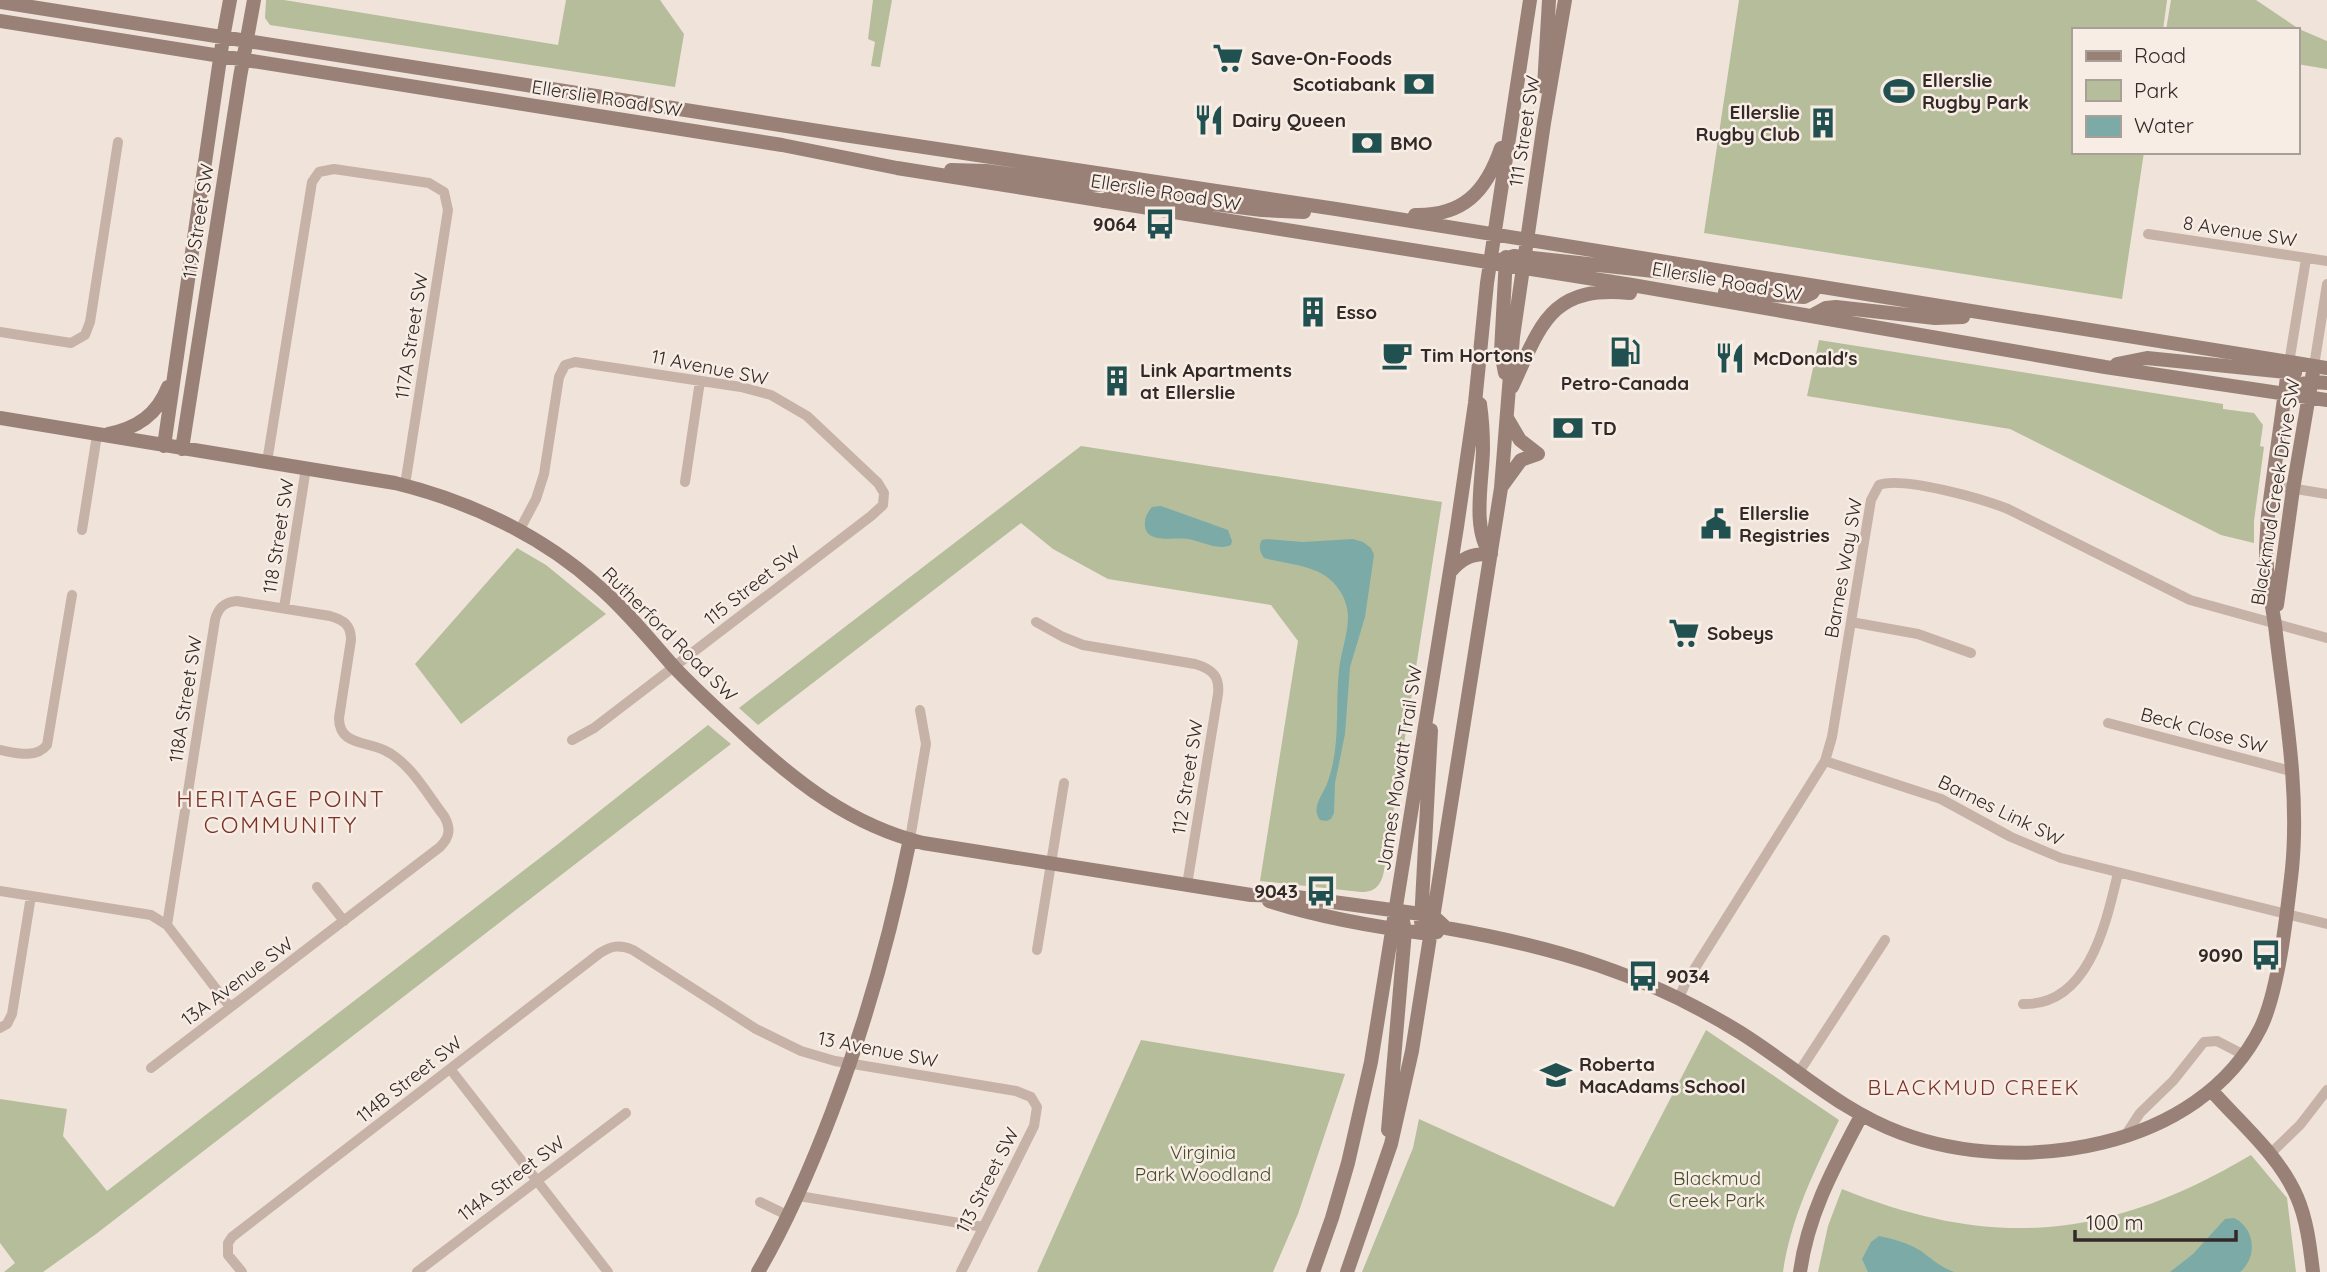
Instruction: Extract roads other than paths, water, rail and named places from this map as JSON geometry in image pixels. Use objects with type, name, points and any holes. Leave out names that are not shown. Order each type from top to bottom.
[{"type":"main road","name":"119 Street SW","points":[[164,446],[230,0]]},
{"type":"main road","name":"119 Street SW","points":[[182,449],[254,0]]},
{"type":"main road","name":"111 Street SW","points":[[1490,264],[1530,0]]},
{"type":"main road","points":[[1544,123],[1544,65],[1549,0]]},
{"type":"main road","name":"111 Street SW","points":[[1523,262],[1565,0]]},
{"type":"main road","name":"Ellerslie Road SW","points":[[0,2],[1336,209],[1994,315],[2289,368]]},
{"type":"main road","name":"Ellerslie Road SW","points":[[0,21],[782,145],[897,169],[1490,264],[1523,262],[2105,367],[2327,400]]},
{"type":"main road","points":[[1367,214],[1428,215],[1447,213],[1461,206],[1473,197],[1496,164],[1514,110]]},
{"type":"main road","points":[[897,169],[986,171],[1090,185],[1106,185],[1121,177]]},
{"type":"main road","points":[[1103,201],[1119,191],[1262,210],[1300,212],[1336,209]]},
{"type":"main road","points":[[1532,204],[1535,225],[1548,236],[1720,267],[1766,279]]},
{"type":"main road","points":[[1494,235],[1503,243],[1506,262],[1501,352],[1508,394]]},
{"type":"main road","points":[[1427,915],[1501,488],[1508,394],[1523,262],[1692,277],[1766,279]]},
{"type":"main road","name":"James Mowatt Trail SW","points":[[1313,1272],[1332,1218],[1360,1113],[1399,930],[1396,910],[1450,573],[1477,382],[1490,264]]},
{"type":"main road","points":[[1689,294],[1713,291],[1804,297],[1816,288]]},
{"type":"main road","points":[[1508,394],[1534,337],[1552,312],[1562,304],[1594,293],[1668,290]]},
{"type":"main road","points":[[1813,315],[1826,308],[1836,307],[1934,318],[1994,315]]},
{"type":"main road","points":[[2105,367],[2147,358],[2318,372]]},
{"type":"main road","name":"Blackmud Creek Drive SW","points":[[1446,928],[1514,940],[1571,955],[1679,998],[1744,1035],[1861,1116],[1922,1140],[1985,1153],[2024,1154],[2054,1151],[2125,1136],[2173,1115],[2211,1090],[2244,1055],[2258,1032],[2269,1005],[2292,866],[2294,806],[2266,561],[2271,485],[2289,368]]},
{"type":"main road","points":[[2318,372],[2327,383]]},
{"type":"main road","points":[[2285,394],[2318,372]]},
{"type":"main road","name":"Blackmud Creek Drive SW","points":[[2274,624],[2308,397],[2318,372]]},
{"type":"main road","points":[[97,435],[126,429],[148,418],[159,405],[173,376]]},
{"type":"main road","points":[[1477,382],[1483,447],[1480,528],[1483,544],[1491,554]]},
{"type":"main road","points":[[1501,488],[1521,460],[1538,454],[1520,440],[1507,416]]},
{"type":"main road","name":"Rutherford Road SW","points":[[0,418],[405,485],[462,504],[519,531],[558,555],[596,584],[632,618],[675,667],[768,757],[811,792],[847,814],[910,839],[1251,895],[1289,896],[1427,915]]},
{"type":"main road","points":[[1450,573],[1460,561],[1469,556],[1478,553],[1491,554]]},
{"type":"main road","points":[[1347,1272],[1386,1160],[1400,1109],[1430,934],[1427,915],[1432,740],[1429,701]]},
{"type":"main road","points":[[758,1272],[799,1196],[850,1063],[887,946],[910,839]]},
{"type":"main road","name":"Rutherford Road SW","points":[[1251,895],[1308,914],[1399,930],[1430,934],[1446,928]]},
{"type":"main road","points":[[1427,915],[1446,928]]},
{"type":"main road","points":[[1386,1160],[1399,930]]},
{"type":"main road","points":[[2211,1090],[2282,1169],[2298,1198],[2304,1217],[2313,1272]]},
{"type":"main road","points":[[1800,1272],[1804,1246],[1820,1195],[1861,1116]]},
{"type":"street","points":[[0,332],[71,343],[85,335],[90,322],[118,142]]},
{"type":"street","name":"117A Street SW","points":[[267,462],[310,188],[319,172],[334,169],[429,183],[444,192],[448,210],[405,485]]},
{"type":"street","name":"8 Avenue SW","points":[[2148,234],[2327,261]]},
{"type":"street","points":[[2289,368],[2306,259]]},
{"type":"street","points":[[2318,372],[2327,284]]},
{"type":"street","name":"11 Avenue SW","points":[[519,531],[532,508],[541,483],[559,377],[565,365],[581,362],[756,390],[778,398],[798,409],[878,483],[884,493],[883,505]]},
{"type":"street","points":[[685,482],[700,381]]},
{"type":"street","points":[[82,530],[97,435]]},
{"type":"street","name":"118 Street SW","points":[[284,608],[306,468]]},
{"type":"street","name":"Barnes Way SW","points":[[1679,998],[1685,984],[1825,761],[1832,737],[1871,500],[1879,485],[1891,483],[1956,493],[1996,505],[2180,596],[2274,624]]},
{"type":"street","points":[[2271,485],[2327,494]]},
{"type":"street","name":"115 Street SW","points":[[572,740],[593,728],[675,667],[883,505]]},
{"type":"street","points":[[0,750],[32,754],[43,750],[47,745],[72,595]]},
{"type":"street","name":"118A Street SW","points":[[167,925],[215,620],[223,605],[237,601],[284,608]]},
{"type":"street","name":"13A Avenue SW","points":[[151,1068],[440,847],[450,832],[444,816],[401,762],[383,750],[351,740],[340,729],[339,718],[351,640],[346,623],[330,616],[284,608]]},
{"type":"street","name":"112 Street SW","points":[[1036,622],[1063,638],[1083,645],[1195,664],[1216,674],[1218,694],[1187,885]]},
{"type":"street","points":[[1851,622],[1918,634],[1970,653]]},
{"type":"street","points":[[2274,624],[2327,638]]},
{"type":"street","points":[[910,839],[926,744],[920,710]]},
{"type":"street","name":"Beck Close SW","points":[[2108,723],[2291,771]]},
{"type":"street","name":"Barnes Link SW","points":[[1825,761],[1941,799],[2043,852],[2327,924]]},
{"type":"street","points":[[1037,950],[1064,783]]},
{"type":"street","points":[[2024,1004],[2048,1002],[2064,991],[2082,971],[2102,934],[2118,873]]},
{"type":"street","points":[[317,887],[344,921]]},
{"type":"street","points":[[0,891],[144,913],[157,918],[167,925],[230,1007]]},
{"type":"street","points":[[0,1028],[7,1024],[12,1014],[32,896]]},
{"type":"street","points":[[1799,1072],[1885,940]]},
{"type":"street","name":"13 Avenue SW","points":[[613,946],[625,946],[633,950],[770,1037],[808,1054],[1016,1091],[1031,1097],[1035,1102]]},
{"type":"street","name":"114B Street SW","points":[[242,1272],[230,1260],[228,1243],[236,1233],[600,953],[613,946]]},
{"type":"street","points":[[2125,1136],[2140,1113],[2173,1081],[2204,1042],[2217,1041],[2244,1055]]},
{"type":"street","points":[[451,1070],[608,1272]]},
{"type":"street","points":[[2270,1154],[2300,1125],[2327,1090]]},
{"type":"street","name":"113 Street SW","points":[[961,1272],[1034,1126],[1037,1112],[1035,1102]]},
{"type":"street","name":"114A Street SW","points":[[417,1272],[626,1113]]},
{"type":"street","points":[[799,1196],[983,1227]]},
{"type":"street","points":[[760,1202],[789,1216]]},
{"type":"water","points":[[1161,506],[1228,530],[1231,545],[1215,546],[1188,539],[1151,536],[1145,527],[1146,516],[1152,507]]},
{"type":"water","points":[[1267,539],[1303,542],[1353,539],[1371,548],[1374,555],[1365,617],[1350,667],[1345,734],[1335,783],[1334,813],[1331,819],[1326,821],[1320,820],[1316,810],[1328,781],[1335,753],[1339,670],[1348,623],[1347,607],[1340,591],[1325,576],[1306,567],[1264,558],[1260,544]]},
{"type":"water","points":[[2234,1218],[2246,1229],[2252,1243],[2250,1259],[2240,1272],[2170,1272],[2193,1254],[2225,1219]]},
{"type":"water","points":[[1879,1236],[1911,1246],[1954,1272],[1868,1272],[1862,1259],[1871,1242]]},
{"type":"place","name":"Save-On-Foods","points":[[1228,58]]},
{"type":"place","name":"Scotiabank","points":[[1419,84]]},
{"type":"place","name":"Ellerslie Rugby Park","points":[[1899,91]]},
{"type":"place","name":"Dairy Queen","points":[[1209,120]]},
{"type":"place","name":"Ellerslie Rugby Club","points":[[1823,123]]},
{"type":"place","name":"BMO","points":[[1367,143]]},
{"type":"place","name":"9064","points":[[1160,224]]},
{"type":"place","name":"Esso","points":[[1313,312]]},
{"type":"place","name":"Petro-Canada","points":[[1625,352]]},
{"type":"place","name":"Tim Hortons","points":[[1397,355]]},
{"type":"place","name":"McDonald's","points":[[1730,358]]},
{"type":"place","name":"Link Apartments at Ellerslie","points":[[1117,381]]},
{"type":"place","name":"TD","points":[[1568,428]]},
{"type":"place","name":"Ellerslie Registries","points":[[1716,524]]},
{"type":"place","name":"Sobeys","points":[[1684,633]]},
{"type":"place","name":"9043","points":[[1321,891]]},
{"type":"place","name":"9090","points":[[2266,955]]},
{"type":"place","name":"9034","points":[[1643,976]]},
{"type":"place","name":"Roberta MacAdams School","points":[[1556,1075]]},
{"type":"district","name":"HERITAGE POINT COMMUNITY","points":[[281,812]]},
{"type":"district","name":"BLACKMUD CREEK","points":[[1974,1088]]},
{"type":"park label","name":"Virginia Park Woodland","points":[[1203,1163]]},
{"type":"park label","name":"Blackmud Creek Park","points":[[1717,1189]]}]
